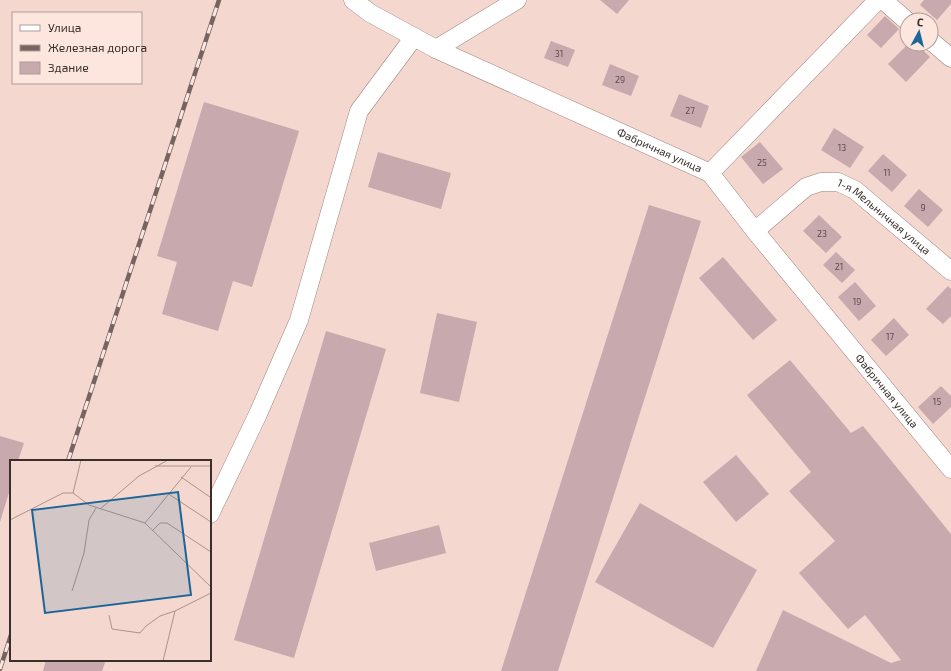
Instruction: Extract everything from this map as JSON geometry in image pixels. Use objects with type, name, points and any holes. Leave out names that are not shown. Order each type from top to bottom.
[{"type":"street","name":"Фабричная улица","points":[[353,0],[370,13],[436,49],[710,173],[755,231],[951,469]]},
{"type":"street","points":[[436,49],[517,0]]},
{"type":"street","points":[[710,173],[878,0]]},
{"type":"street","points":[[883,0],[899,14]]},
{"type":"street","points":[[211,512],[258,414],[299,320],[359,111],[414,37]]},
{"type":"street","points":[[939,48],[951,58]]},
{"type":"street","name":"1-я Мельничная улица","points":[[755,231],[806,187],[821,182],[838,182],[855,190],[951,271]]},
{"type":"building","points":[[600,0],[629,0],[617,14]]},
{"type":"building","points":[[924,0],[951,0],[951,4],[939,18],[939,12],[928,12],[920,5]]},
{"type":"building","points":[[885,16],[899,29],[881,48],[867,35]]},
{"type":"building","points":[[551,41],[575,50],[568,67],[544,58]]},
{"type":"building","points":[[900,52],[925,52],[930,57],[906,82],[888,64]]},
{"type":"building","points":[[610,64],[639,76],[631,96],[602,85]]},
{"type":"building","points":[[679,94],[709,106],[701,128],[670,116]]},
{"type":"building","points":[[204,102],[299,131],[252,287],[233,281],[218,331],[162,314],[177,262],[157,256]]},
{"type":"building","points":[[834,128],[864,147],[850,168],[821,150]]},
{"type":"building","points":[[760,142],[783,169],[763,184],[741,157]]},
{"type":"building","points":[[378,152],[451,173],[441,209],[368,187]]},
{"type":"building","points":[[883,154],[907,175],[892,192],[868,171]]},
{"type":"building","points":[[919,189],[943,210],[928,227],[904,206]]},
{"type":"building","points":[[649,205],[701,221],[558,671],[501,671]]},
{"type":"building","points":[[819,215],[842,237],[826,253],[803,231]]},
{"type":"building","points":[[836,252],[855,270],[842,283],[823,265]]},
{"type":"building","points":[[723,257],[777,320],[753,340],[699,278]]},
{"type":"building","points":[[855,282],[876,306],[859,321],[838,297]]},
{"type":"building","points":[[948,286],[951,289],[951,316],[943,324],[926,309]]},
{"type":"building","points":[[437,313],[477,322],[459,402],[420,393]]},
{"type":"building","points":[[894,318],[909,335],[886,356],[871,340]]},
{"type":"building","points":[[326,331],[386,349],[294,658],[234,640]]},
{"type":"building","points":[[790,360],[851,433],[863,426],[951,534],[951,671],[756,671],[783,610],[891,663],[901,660],[865,615],[848,629],[799,573],[835,541],[789,491],[811,472],[747,395]]},
{"type":"building","points":[[941,386],[951,396],[951,407],[933,424],[918,407]]},
{"type":"building","points":[[0,436],[24,443],[18,460],[10,460],[10,489],[0,522]]},
{"type":"building","points":[[736,455],[769,494],[736,522],[703,482]]},
{"type":"building","points":[[640,503],[757,570],[713,648],[595,582]]},
{"type":"building","points":[[439,525],[446,553],[376,571],[369,543]]},
{"type":"building","points":[[46,661],[106,661],[102,671],[43,671]]},
{"type":"railway","points":[[68,460],[219,0]]},
{"type":"railway","points":[[0,669],[10,638]]}]
